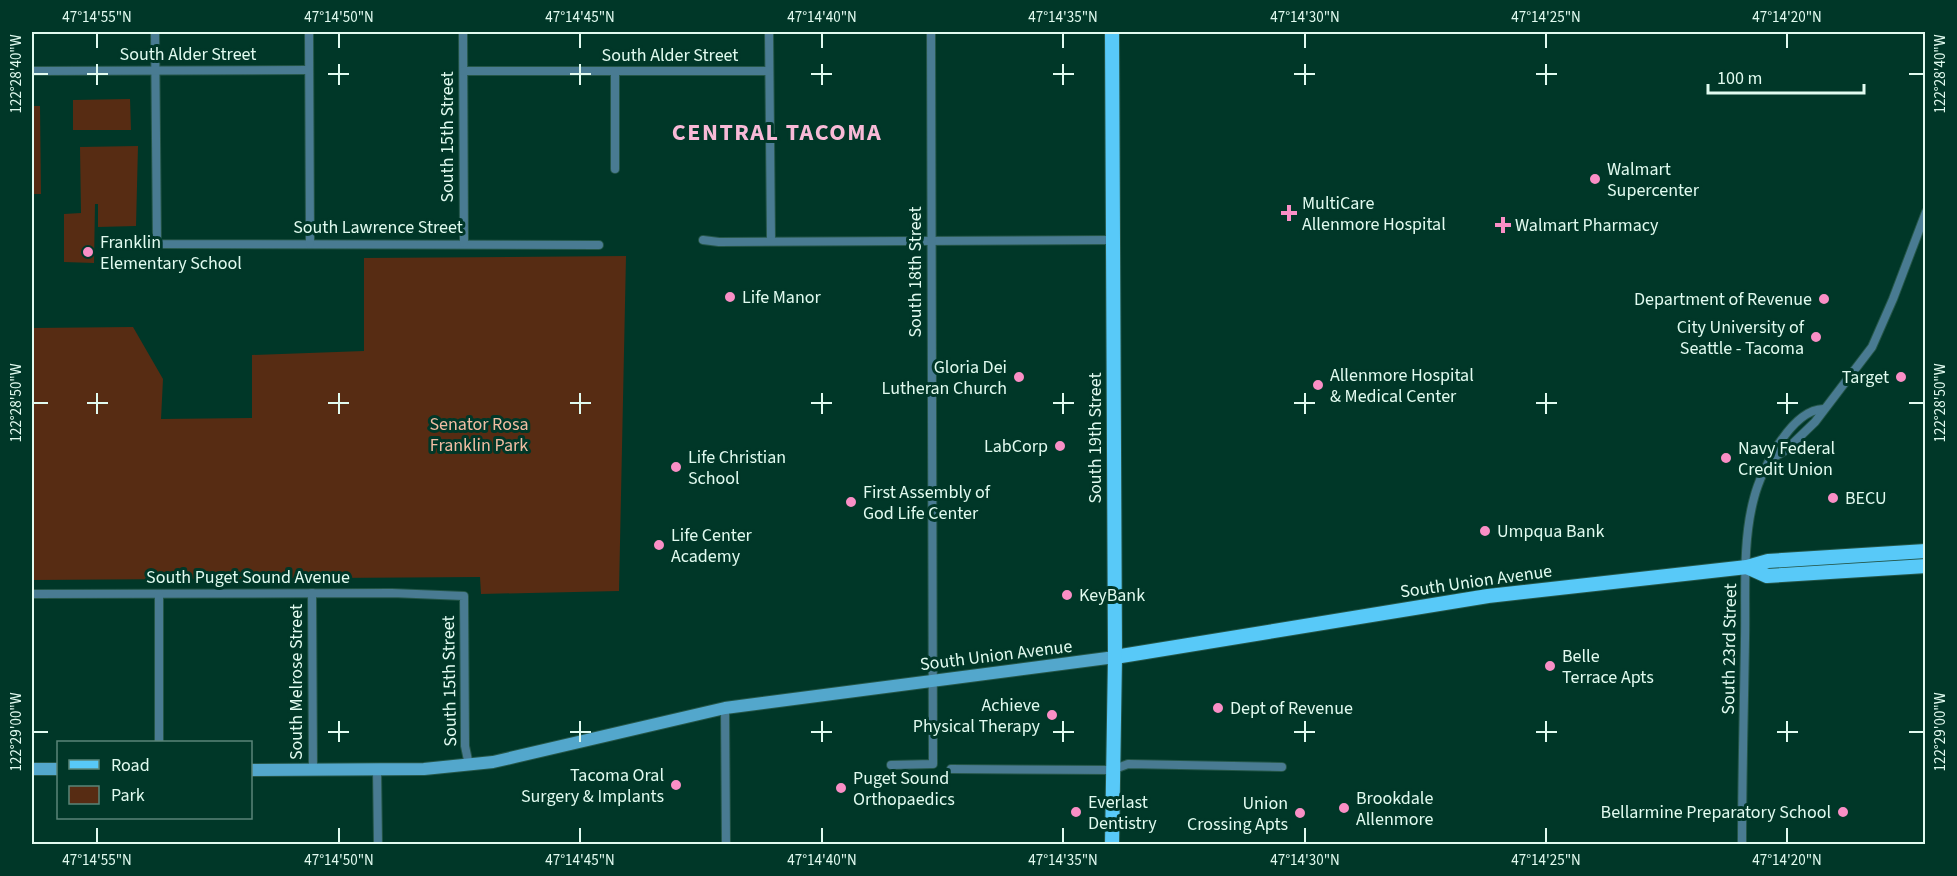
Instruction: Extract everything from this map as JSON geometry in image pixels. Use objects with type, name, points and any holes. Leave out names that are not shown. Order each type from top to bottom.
[{"type":"main road","name":"South 19th Street","points":[[1112,32],[1115,657],[1112,844]]},
{"type":"main road","name":"South Union Avenue","points":[[252,770],[377,770],[469,765],[538,754],[725,708],[1115,657],[1478,598],[1747,567],[1768,561],[1926,551]]},
{"type":"main road","name":"South Union Avenue","points":[[1747,567],[1767,576],[1926,566]]},
{"type":"main road","points":[[32,769],[57,769]]},
{"type":"street","points":[[155,32],[156,71]]},
{"type":"street","points":[[309,32],[310,244]]},
{"type":"street","name":"South 15th Street","points":[[463,32],[464,243]]},
{"type":"street","points":[[769,32],[771,241]]},
{"type":"street","name":"South 18th Street","points":[[891,765],[933,764],[931,32]]},
{"type":"street","name":"South Alder Street","points":[[32,71],[309,70]]},
{"type":"street","name":"South Alder Street","points":[[464,70],[769,71]]},
{"type":"street","name":"South Lawrence Street","points":[[156,71],[157,244],[599,245]]},
{"type":"street","points":[[615,71],[615,170]]},
{"type":"street","name":"South 23rd Street","points":[[1742,844],[1747,567],[1754,498],[1771,459],[1786,450],[1820,416],[1823,409],[1843,388],[1881,330],[1926,212]]},
{"type":"street","points":[[702,240],[1112,240]]},
{"type":"street","name":"South Puget Sound Avenue","points":[[32,594],[312,593],[464,596]]},
{"type":"street","name":"South Melrose Street","points":[[312,593],[313,771]]},
{"type":"street","points":[[159,594],[159,741]]},
{"type":"street","name":"South 15th Street","points":[[464,596],[465,746],[469,765]]},
{"type":"street","points":[[725,708],[726,844]]},
{"type":"street","points":[[951,769],[1112,770],[1128,764],[1282,767]]},
{"type":"street","points":[[377,770],[378,844]]},
{"type":"green space","points":[[130,99],[131,130],[73,130],[73,100]]},
{"type":"green space","points":[[32,106],[40,106],[41,194],[32,194]]},
{"type":"green space","points":[[138,146],[136,226],[98,227],[98,204],[95,204],[94,263],[64,262],[64,214],[81,213],[80,147]]},
{"type":"green space","name":"Senator Rosa Franklin Park","points":[[626,256],[619,591],[481,594],[480,577],[32,580],[32,328],[133,327],[163,379],[161,419],[252,418],[252,355],[364,351],[364,258]]},
{"type":"place","name":"Walmart Supercenter","points":[[1595,179]]},
{"type":"place","name":"MultiCare Allenmore Hospital","points":[[1289,213]]},
{"type":"place","name":"Walmart Pharmacy","points":[[1503,225]]},
{"type":"place","name":"Franklin Elementary School","points":[[88,252]]},
{"type":"place","name":"Life Manor","points":[[730,297]]},
{"type":"place","name":"Department of Revenue","points":[[1824,299]]},
{"type":"place","name":"City University of Seattle - Tacoma","points":[[1816,337]]},
{"type":"place","name":"Gloria Dei Lutheran Church","points":[[1019,377]]},
{"type":"place","name":"Target","points":[[1901,377]]},
{"type":"place","name":"Allenmore Hospital & Medical Center","points":[[1318,385]]},
{"type":"place","name":"LabCorp","points":[[1060,446]]},
{"type":"place","name":"Navy Federal Credit Union","points":[[1726,458]]},
{"type":"place","name":"Life Christian School","points":[[676,467]]},
{"type":"place","name":"BECU","points":[[1833,498]]},
{"type":"place","name":"First Assembly of God Life Center","points":[[851,502]]},
{"type":"place","name":"Umpqua Bank","points":[[1485,531]]},
{"type":"place","name":"Life Center Academy","points":[[659,545]]},
{"type":"place","name":"KeyBank","points":[[1067,595]]},
{"type":"place","name":"Belle Terrace Apts","points":[[1550,666]]},
{"type":"place","name":"Dept of Revenue","points":[[1218,708]]},
{"type":"place","name":"Achieve Physical Therapy","points":[[1052,715]]},
{"type":"place","name":"Tacoma Oral Surgery & Implants","points":[[676,785]]},
{"type":"place","name":"Puget Sound Orthopaedics","points":[[841,788]]},
{"type":"place","name":"Brookdale Allenmore","points":[[1344,808]]},
{"type":"place","name":"Everlast Dentistry","points":[[1076,812]]},
{"type":"place","name":"Bellarmine Preparatory School","points":[[1843,812]]},
{"type":"place","name":"Union Crossing Apts","points":[[1300,813]]},
{"type":"district","name":"CENTRAL TACOMA","points":[[777,132]]}]
